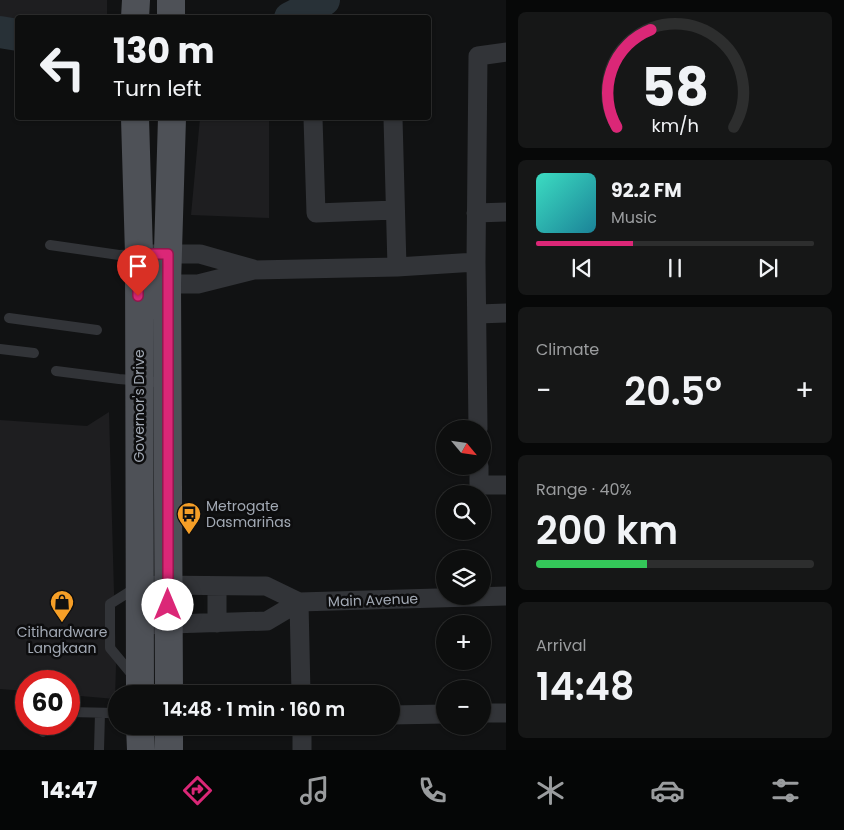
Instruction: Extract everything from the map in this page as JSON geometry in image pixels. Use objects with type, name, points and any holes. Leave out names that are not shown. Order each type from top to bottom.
[{"type":"main road","points":[[135,15],[136,0]]},
{"type":"main road","points":[[171,0],[171,15]]},
{"type":"main road","name":"Governor's Drive","points":[[135,120],[138,254],[140,685]]},
{"type":"main road","name":"Governor's Drive","points":[[169,685],[167,284],[172,120]]},
{"type":"main road","points":[[140,735],[140,750]]},
{"type":"main road","points":[[169,735],[169,750]]},
{"type":"street","points":[[478,420],[476,213],[478,56],[506,52]]},
{"type":"street","points":[[313,120],[316,213],[395,210]]},
{"type":"street","points":[[393,120],[397,267]]},
{"type":"street","points":[[476,213],[506,212]]},
{"type":"street","points":[[138,254],[200,254],[254,270]]},
{"type":"street","points":[[138,285],[200,284],[254,270],[397,267],[476,262]]},
{"type":"street","points":[[478,314],[506,314]]},
{"type":"street","points":[[479,475],[479,485],[506,485]]},
{"type":"street","name":"Main Avenue","points":[[140,585],[266,586],[299,602],[506,596]]},
{"type":"street","points":[[217,586],[217,623]]},
{"type":"street","points":[[299,602],[301,685]]},
{"type":"street","name":"Main Avenue","points":[[140,625],[267,621],[299,602]]},
{"type":"street","points":[[491,713],[506,713]]},
{"type":"street","points":[[400,715],[436,714]]},
{"type":"street","points":[[302,735],[302,750]]},
{"type":"lane","points":[[50,245],[119,255],[138,254]]},
{"type":"lane","points":[[9,318],[97,330]]},
{"type":"lane","points":[[0,349],[34,353]]},
{"type":"lane","points":[[56,371],[119,380],[168,383]]},
{"type":"lane","points":[[137,685],[110,648],[110,604],[140,585]]},
{"type":"lane","points":[[80,712],[108,712]]},
{"type":"lane","points":[[99,750],[100,712]]},
{"type":"shaded area","points":[[0,0],[107,0],[107,15],[15,15],[15,20],[0,16]]},
{"type":"shaded area","points":[[200,120],[269,120],[269,218],[191,215]]},
{"type":"shaded area","points":[[109,412],[115,685],[108,685],[108,698],[80,696],[80,670],[15,670],[15,690],[0,689],[0,420],[87,426]]},
{"type":"waterway","points":[[296,15],[324,0]]},
{"type":"waterway","points":[[0,32],[15,34]]},
{"type":"place","name":"Metrogate Dasmariñas","points":[[189,535]]},
{"type":"place","name":"Citihardware Langkaan","points":[[62,623]]},
{"type":"route","points":[[138,296],[138,254],[168,254],[168,605]]}]
